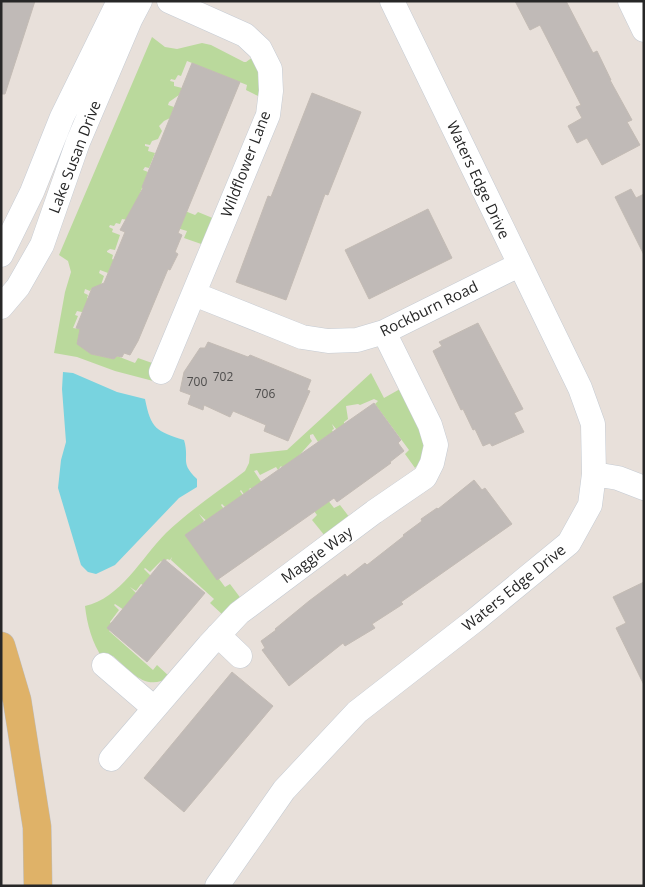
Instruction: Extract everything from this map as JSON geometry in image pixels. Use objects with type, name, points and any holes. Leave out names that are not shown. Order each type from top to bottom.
[{"type":"main road","points":[[1,646],[17,700],[37,827],[38,886]]},
{"type":"street","name":"Lake Susan Drive","points":[[1,256],[32,192],[62,117],[119,1]]},
{"type":"street","name":"Lake Susan Drive","points":[[1,307],[18,287],[42,245],[78,142],[130,20],[140,1]]},
{"type":"street","name":"Wildflower Lane","points":[[161,372],[268,114],[271,91],[270,69],[260,49],[245,35],[168,1]]},
{"type":"street","name":"Waters Edge Drive","points":[[218,886],[284,790],[357,712],[509,593],[569,543],[590,505],[594,474],[593,424],[580,388],[519,266],[392,1]]},
{"type":"street","points":[[630,1],[644,30]]},
{"type":"street","name":"Rockburn Road","points":[[194,294],[302,337],[328,341],[358,340],[384,332],[519,266]]},
{"type":"street","name":"Maggie Way","points":[[111,759],[239,613],[425,476],[432,464],[436,445],[430,425],[384,332]]},
{"type":"street","points":[[594,474],[618,478],[644,488]]},
{"type":"street","points":[[218,635],[240,656]]},
{"type":"street","points":[[104,665],[154,708]]},
{"type":"green space","points":[[152,37],[165,47],[177,49],[202,43],[211,45],[244,62],[253,57],[257,60],[264,99],[246,90],[247,85],[187,61],[181,76],[178,75],[175,80],[171,79],[170,81],[174,82],[174,86],[182,88],[179,95],[169,102],[168,105],[174,107],[170,118],[159,126],[162,131],[158,139],[152,141],[150,145],[145,144],[145,146],[149,147],[148,151],[155,153],[149,168],[145,167],[143,170],[148,172],[139,196],[153,206],[185,211],[195,215],[198,212],[215,219],[204,245],[184,238],[187,231],[177,228],[122,219],[120,224],[110,225],[109,227],[113,229],[112,232],[120,235],[115,250],[110,249],[107,251],[113,255],[112,259],[114,260],[108,273],[100,270],[99,273],[104,276],[101,285],[92,288],[90,291],[85,289],[84,293],[88,295],[87,298],[97,302],[91,314],[77,311],[75,315],[78,316],[73,328],[80,329],[91,354],[114,359],[117,356],[135,363],[138,358],[155,364],[157,382],[115,371],[77,357],[54,353],[65,292],[71,272],[68,261],[59,255]]},
{"type":"green space","points":[[371,373],[384,398],[400,389],[421,428],[424,449],[421,459],[415,468],[405,454],[409,450],[375,404],[378,401],[374,399],[360,405],[346,406],[348,419],[344,422],[344,426],[337,430],[332,424],[333,432],[318,442],[313,434],[310,435],[312,441],[296,459],[334,508],[340,505],[350,518],[325,536],[312,520],[317,515],[281,466],[278,470],[276,467],[260,475],[257,470],[254,471],[262,483],[253,489],[250,488],[245,496],[241,490],[245,498],[229,511],[222,504],[224,509],[209,523],[199,514],[204,521],[188,537],[225,587],[230,584],[242,600],[224,616],[210,603],[214,599],[171,560],[172,557],[164,563],[161,561],[150,572],[144,569],[153,578],[143,585],[141,584],[136,591],[130,587],[138,595],[124,610],[114,605],[119,610],[110,622],[113,626],[109,631],[153,670],[157,665],[170,677],[161,681],[146,681],[133,674],[113,656],[110,660],[103,659],[91,633],[85,606],[98,602],[120,586],[166,533],[245,471],[249,463],[250,454],[287,450]]},
{"type":"water","points":[[63,372],[73,373],[117,392],[145,399],[150,417],[156,427],[167,434],[184,440],[188,469],[197,479],[197,487],[179,498],[115,565],[96,574],[88,572],[81,565],[58,488],[61,460],[66,442],[62,389]]},
{"type":"building","points":[[1,1],[35,1],[5,94],[1,94]]},
{"type":"building","points":[[515,1],[566,1],[593,53],[597,51],[610,80],[632,120],[627,122],[640,145],[602,165],[587,138],[577,143],[568,126],[582,118],[576,107],[581,105],[540,25],[530,30]]},
{"type":"building","points":[[192,63],[240,82],[178,233],[182,235],[175,252],[178,254],[170,270],[168,269],[138,341],[130,355],[124,353],[122,357],[117,356],[114,359],[91,354],[77,344],[80,329],[76,328],[92,288],[104,283],[125,232],[120,230],[143,188]]},
{"type":"building","points":[[312,93],[361,112],[328,195],[325,194],[286,300],[236,282],[268,196],[271,197]]},
{"type":"building","points":[[631,189],[636,198],[644,194],[644,255],[615,197]]},
{"type":"building","points":[[428,209],[452,258],[369,299],[345,250]]},
{"type":"building","points":[[478,323],[523,409],[514,413],[524,432],[492,446],[490,443],[483,446],[475,429],[473,430],[463,409],[461,410],[433,351],[442,346],[439,342]]},
{"type":"building","points":[[208,342],[248,357],[250,355],[311,380],[307,390],[310,391],[288,441],[264,431],[266,425],[233,411],[230,417],[204,405],[203,410],[188,404],[191,395],[180,391],[184,372],[200,348],[205,348]]},
{"type":"building","points":[[374,403],[401,440],[398,443],[404,451],[391,463],[337,502],[334,498],[217,580],[185,535]]},
{"type":"building","points":[[474,480],[482,490],[485,488],[512,524],[401,602],[403,604],[372,624],[375,628],[345,646],[343,643],[289,686],[262,650],[265,648],[261,641],[345,574],[347,577],[365,563],[367,565],[422,521],[421,519],[438,509]]},
{"type":"building","points":[[164,559],[205,593],[147,662],[107,628]]},
{"type":"building","points":[[644,582],[644,685],[616,628],[626,623],[613,597]]},
{"type":"building","points":[[232,672],[273,706],[184,812],[144,778]]}]
